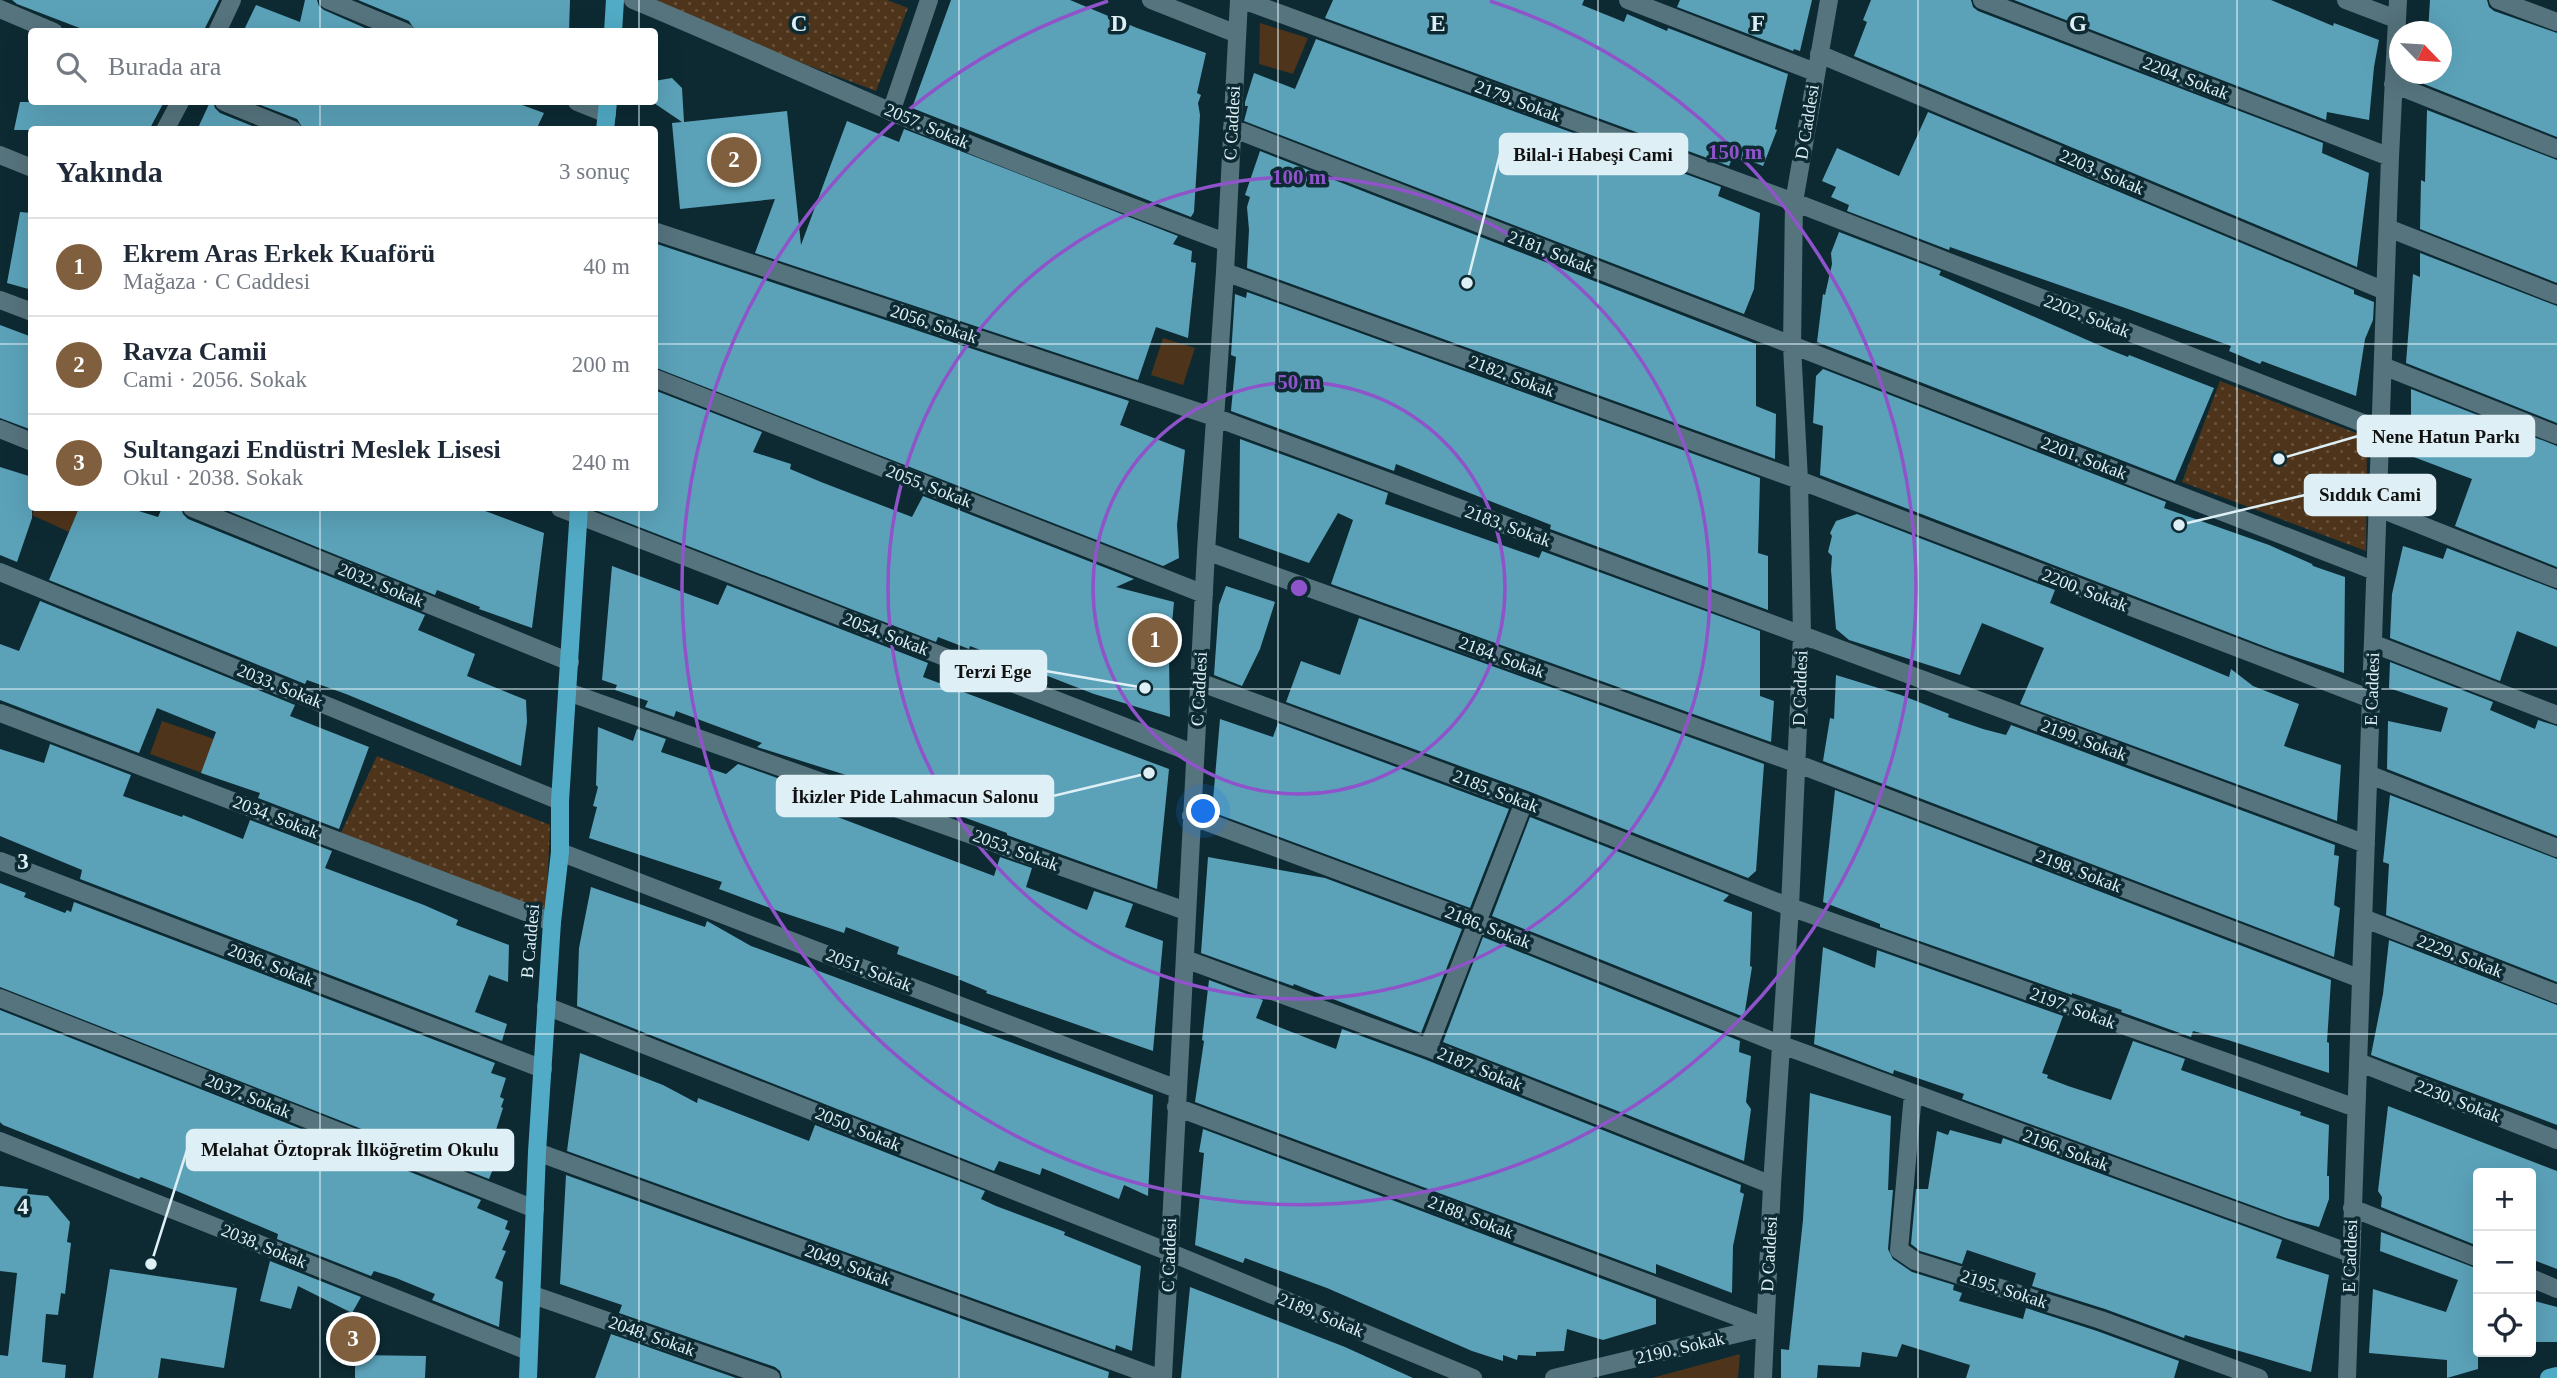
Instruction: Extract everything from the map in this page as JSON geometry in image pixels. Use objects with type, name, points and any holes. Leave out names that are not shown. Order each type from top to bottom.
[{"type":"main road","points":[[613,28],[615,0]]},
{"type":"main road","name":"B Caddesi","points":[[528,1378],[537,1152],[552,922],[560,852],[560,801],[579,511]]},
{"type":"main road","points":[[2549,1378],[2557,1376]]},
{"type":"street","points":[[219,28],[232,0]]},
{"type":"street","points":[[328,0],[395,28]]},
{"type":"street","name":"2057. Sokak","points":[[633,0],[747,47],[891,112],[1026,167],[1225,242]]},
{"type":"street","points":[[891,112],[929,0]]},
{"type":"street","points":[[1151,0],[1237,34]]},
{"type":"street","name":"C Caddesi","points":[[1161,1378],[1206,551],[1241,0]]},
{"type":"street","name":"2179. Sokak","points":[[1241,0],[1794,202]]},
{"type":"street","points":[[1628,0],[1815,72]]},
{"type":"street","name":"D Caddesi","points":[[1763,1378],[1798,764],[1802,635],[1799,480],[1792,346],[1794,202],[1829,0]]},
{"type":"street","name":"2204. Sokak","points":[[1982,0],[2390,157]]},
{"type":"street","points":[[2346,0],[2396,19]]},
{"type":"street","name":"E Caddesi","points":[[2396,19],[2398,0]]},
{"type":"street","points":[[2498,0],[2557,22]]},
{"type":"street","points":[[0,9],[45,28]]},
{"type":"street","name":"2203. Sokak","points":[[1819,54],[2385,291]]},
{"type":"street","points":[[2393,84],[2557,149]]},
{"type":"street","name":"E Caddesi","points":[[2347,1378],[2393,84]]},
{"type":"street","points":[[167,126],[178,105]]},
{"type":"street","points":[[231,105],[283,126]]},
{"type":"street","points":[[585,105],[607,115]]},
{"type":"street","name":"2181. Sokak","points":[[1232,128],[1792,346]]},
{"type":"street","points":[[0,155],[28,166]]},
{"type":"street","name":"2202. Sokak","points":[[1794,202],[2381,430]]},
{"type":"street","points":[[2388,228],[2557,295]]},
{"type":"street","name":"2056. Sokak","points":[[658,232],[1214,416]]},
{"type":"street","name":"2182. Sokak","points":[[1225,272],[1799,480]]},
{"type":"street","points":[[0,300],[28,310]]},
{"type":"street","name":"2201. Sokak","points":[[1792,346],[2375,571]]},
{"type":"street","points":[[2383,366],[2557,435]]},
{"type":"street","name":"2055. Sokak","points":[[658,380],[1204,594]]},
{"type":"street","name":"2183. Sokak","points":[[1214,416],[1802,635]]},
{"type":"street","points":[[0,429],[28,440]]},
{"type":"street","name":"2200. Sokak","points":[[1799,480],[2371,699]]},
{"type":"street","points":[[2378,508],[2557,579]]},
{"type":"street","name":"2032. Sokak","points":[[199,511],[570,662]]},
{"type":"street","name":"2054. Sokak","points":[[579,511],[1195,754]]},
{"type":"street","name":"2184. Sokak","points":[[1206,551],[1798,764]]},
{"type":"street","name":"2033. Sokak","points":[[0,572],[560,801]]},
{"type":"street","name":"2199. Sokak","points":[[1802,635],[2366,844]]},
{"type":"street","points":[[2374,644],[2557,715]]},
{"type":"street","name":"2185. Sokak","points":[[1199,682],[1524,802],[1790,907]]},
{"type":"street","name":"2053. Sokak","points":[[568,692],[1186,911]]},
{"type":"street","name":"2034. Sokak","points":[[0,713],[552,922]]},
{"type":"street","name":"2198. Sokak","points":[[1798,764],[2361,979]]},
{"type":"street","points":[[2370,775],[2557,848]]},
{"type":"street","points":[[1428,1048],[1524,802]]},
{"type":"street","name":"2186. Sokak","points":[[1192,816],[1476,922],[1782,1045]]},
{"type":"street","name":"2051. Sokak","points":[[560,852],[1177,1098]]},
{"type":"street","name":"2036. Sokak","points":[[0,861],[543,1069]]},
{"type":"street","name":"2197. Sokak","points":[[1790,907],[2356,1108]]},
{"type":"street","name":"2229. Sokak","points":[[2363,918],[2557,993]]},
{"type":"street","name":"2187. Sokak","points":[[1185,959],[1428,1048],[1772,1185]]},
{"type":"street","name":"2037. Sokak","points":[[0,998],[535,1209]]},
{"type":"street","name":"2050. Sokak","points":[[546,1006],[1169,1252]]},
{"type":"street","name":"2196. Sokak","points":[[1782,1045],[2350,1253]]},
{"type":"street","name":"2230. Sokak","points":[[2358,1062],[2557,1140]]},
{"type":"street","name":"2195. Sokak","points":[[1913,1094],[1899,1250],[1915,1261],[2101,1320],[2259,1378]]},
{"type":"street","name":"2188. Sokak","points":[[1177,1098],[1765,1327]]},
{"type":"street","name":"2038. Sokak","points":[[0,1141],[528,1351]]},
{"type":"street","name":"2049. Sokak","points":[[537,1152],[1161,1378]]},
{"type":"street","points":[[2352,1208],[2473,1256]]},
{"type":"street","name":"2189. Sokak","points":[[1169,1252],[1473,1378]]},
{"type":"street","points":[[2536,1280],[2557,1289]]},
{"type":"street","name":"2048. Sokak","points":[[533,1295],[771,1378]]},
{"type":"street","name":"2190. Sokak","points":[[1554,1378],[1765,1327]]},
{"type":"shaded area","points":[[635,0],[887,0],[908,8],[876,91]]},
{"type":"shaded area","points":[[1260,23],[1308,38],[1293,74],[1259,64]]},
{"type":"shaded area","points":[[1163,338],[1195,348],[1183,385],[1151,375]]},
{"type":"shaded area","points":[[2220,381],[2367,437],[2366,551],[2182,482]]},
{"type":"shaded area","points":[[34,511],[78,511],[69,532],[32,515]]},
{"type":"shaded area","points":[[162,721],[214,739],[202,773],[150,754]]},
{"type":"shaded area","points":[[377,756],[550,825],[546,913],[340,835]]},
{"type":"shaded area","points":[[1740,1354],[1738,1378],[1652,1378]]},
{"type":"building","points":[[12,0],[219,0],[205,28],[80,28]]},
{"type":"building","points":[[305,0],[317,0],[324,10],[365,28],[245,28],[256,5],[300,22]]},
{"type":"building","points":[[358,0],[570,0],[569,28],[413,28],[409,21]]},
{"type":"building","points":[[951,0],[1070,0],[1206,53],[1197,93],[1201,95],[1198,103],[1200,115],[1194,212],[1191,217],[912,108]]},
{"type":"building","points":[[1333,0],[1584,0],[1582,5],[1624,22],[1627,14],[1788,74],[1775,129],[1777,130],[1763,166],[1734,154],[1729,166],[1325,18]]},
{"type":"building","points":[[1680,0],[1812,0],[1800,51],[1793,51],[1677,7]]},
{"type":"building","points":[[1871,0],[1971,0],[1978,11],[2323,143],[2322,153],[2369,173],[2357,267],[1854,56],[1867,22],[1863,20]]},
{"type":"building","points":[[2014,0],[2271,0],[2333,26],[2334,23],[2379,40],[2369,120],[2327,112],[2326,120]]},
{"type":"building","points":[[2430,0],[2487,0],[2494,11],[2557,33],[2557,137],[2424,84],[2452,84],[2452,21],[2429,21]]},
{"type":"building","points":[[1316,39],[1721,187],[1718,196],[1760,213],[1754,289],[1744,314],[1244,121],[1248,106],[1245,106],[1245,102],[1254,73],[1295,89]]},
{"type":"building","points":[[672,78],[682,88],[684,122],[787,111],[801,245],[847,121],[899,142],[904,129],[1178,236],[1173,244],[1192,251],[1191,262],[1196,263],[1188,338],[1156,327],[1138,380],[755,253],[775,199],[680,209],[672,123],[682,122],[657,105],[658,80]]},
{"type":"building","points":[[20,102],[28,102],[28,105],[162,105],[151,126],[28,126],[28,130],[14,130]]},
{"type":"building","points":[[209,105],[214,105],[220,113],[252,126],[199,126]]},
{"type":"building","points":[[261,105],[522,105],[544,113],[538,126],[301,126],[297,119]]},
{"type":"building","points":[[2427,110],[2557,160],[2557,283],[2420,229],[2421,180],[2425,182]]},
{"type":"building","points":[[1928,112],[2354,290],[2354,294],[2374,302],[2373,320],[2365,339],[2356,396],[2262,361],[2260,364],[2229,351],[2231,346],[2131,310],[1950,247],[1949,250],[1847,211],[1849,205],[1831,197],[1836,187],[1822,181],[1837,148],[1899,176]]},
{"type":"building","points":[[1260,151],[1756,344],[1756,406],[1776,414],[1775,459],[1247,268],[1247,207],[1250,197],[1245,195]]},
{"type":"building","points":[[20,212],[28,213],[28,289],[7,283]]},
{"type":"building","points":[[1839,232],[1941,271],[1939,275],[2110,350],[2214,388],[2175,481],[1817,342],[1823,294],[1825,295],[1832,264],[1831,253]]},
{"type":"building","points":[[658,244],[1129,401],[1120,425],[1185,450],[1177,525],[1179,558],[1163,566],[658,369]]},
{"type":"building","points":[[2420,253],[2557,306],[2557,423],[2406,363],[2413,274],[2420,277]]},
{"type":"building","points":[[1247,292],[1760,478],[1758,553],[1768,556],[1768,610],[1550,529],[1551,525],[1396,464],[1394,471],[1231,411],[1236,357],[1231,355],[1235,294],[1246,298]]},
{"type":"building","points":[[0,325],[28,336],[28,428],[0,418]]},
{"type":"building","points":[[1823,369],[2166,502],[2164,508],[2269,545],[2313,566],[2345,577],[2344,673],[2274,650],[1820,475],[1823,426],[1813,423],[1816,376]]},
{"type":"building","points":[[2411,389],[2557,446],[2557,567],[2455,526],[2472,479],[2411,456]]},
{"type":"building","points":[[658,392],[762,432],[753,452],[791,464],[790,469],[821,482],[912,517],[923,496],[1134,579],[1116,587],[1174,602],[1169,656],[1170,717],[1094,694],[970,646],[969,649],[938,637],[936,642],[598,511],[658,511]]},
{"type":"building","points":[[1240,439],[1388,493],[1385,504],[1539,558],[1542,551],[1760,631],[1760,696],[1774,701],[1771,742],[1331,584],[1353,520],[1338,513],[1309,563],[1239,538]]},
{"type":"building","points":[[0,467],[28,476],[28,511],[32,511],[32,518],[17,562],[0,555]]},
{"type":"building","points":[[78,511],[139,511],[158,517],[161,511],[182,511],[188,519],[425,615],[418,630],[475,654],[467,676],[526,700],[527,722],[521,766],[346,694],[307,680],[305,684],[49,580]]},
{"type":"building","points":[[228,511],[485,511],[544,533],[532,628],[437,590],[435,595]]},
{"type":"building","points":[[1857,514],[2055,590],[2050,603],[2229,677],[2231,669],[2253,686],[2299,704],[2284,746],[2341,765],[2337,821],[2020,704],[2044,648],[1982,623],[1960,675],[1849,640],[1836,629],[1832,556],[1828,552],[1832,536],[1830,533],[1836,521]]},
{"type":"building","points":[[2403,546],[2443,559],[2447,548],[2557,590],[2557,647],[2517,631],[2500,681],[2390,638],[2392,594]]},
{"type":"building","points":[[612,566],[718,605],[727,585],[928,663],[923,677],[1169,769],[1157,889],[862,780],[757,747],[762,743],[676,711],[674,717],[645,707],[648,701],[615,690],[617,685],[602,680]]},
{"type":"building","points":[[1226,586],[1275,602],[1260,649],[1242,686],[1214,675],[1219,605]]},
{"type":"building","points":[[40,601],[295,705],[290,716],[369,747],[339,829],[258,798],[260,793],[201,773],[216,732],[157,708],[139,753],[0,700],[0,644],[19,651]]},
{"type":"building","points":[[1359,618],[1764,764],[1756,871],[1748,878],[1528,791],[1286,702],[1301,661],[1340,675]]},
{"type":"building","points":[[2390,662],[2493,702],[2490,710],[2535,729],[2538,720],[2557,726],[2557,836],[2387,769],[2388,721],[2441,732],[2448,708],[2389,688]]},
{"type":"building","points":[[1836,675],[1901,695],[1949,714],[1948,717],[1983,729],[2006,735],[2011,725],[2335,845],[2334,855],[2339,856],[2334,905],[2340,908],[2334,957],[1823,761],[1830,718],[1834,719]]},
{"type":"building","points":[[1220,719],[1273,737],[1278,723],[1509,809],[1470,908],[1212,812]]},
{"type":"building","points":[[598,727],[633,741],[637,729],[666,739],[661,752],[726,774],[738,764],[794,784],[787,798],[994,876],[1000,857],[1032,868],[1026,887],[1087,910],[1094,891],[1133,904],[1125,927],[1163,941],[1153,1051],[986,993],[987,991],[958,979],[960,977],[897,954],[899,947],[846,927],[844,933],[781,912],[719,889],[722,882],[589,838],[597,807],[593,806],[598,787]]},
{"type":"building","points":[[50,744],[131,775],[123,796],[182,817],[183,815],[243,839],[250,820],[332,851],[325,868],[424,905],[458,920],[456,925],[509,945],[508,982],[489,975],[475,1012],[507,1024],[502,1041],[80,879],[82,870],[0,836],[0,749],[44,763]]},
{"type":"building","points":[[1835,790],[2331,980],[2327,1042],[2329,1073],[2228,1040],[2193,1031],[2191,1037],[2121,1012],[2122,1010],[1880,927],[1880,924],[1823,902]]},
{"type":"building","points":[[2390,795],[2557,859],[2557,982],[2386,915],[2389,864],[2383,862]]},
{"type":"building","points":[[1530,817],[1729,895],[1723,901],[1752,912],[1752,967],[1744,1017],[1492,916]]},
{"type":"building","points":[[1208,857],[1325,878],[1462,929],[1421,1033],[1294,984],[1293,986],[1201,953]]},
{"type":"building","points":[[0,883],[26,893],[24,897],[65,913],[67,910],[71,912],[74,902],[495,1063],[491,1073],[506,1078],[500,1097],[504,1099],[503,1108],[494,1136],[500,1138],[498,1144],[502,1146],[489,1179],[0,987]]},
{"type":"building","points":[[591,887],[705,927],[707,921],[751,946],[1153,1095],[1148,1196],[1124,1185],[1119,1199],[1042,1168],[1040,1175],[999,1161],[994,1171],[577,1006],[579,948]]},
{"type":"building","points":[[1483,937],[1740,1041],[1739,1052],[1751,1056],[1746,1102],[1751,1109],[1744,1161],[1443,1042]]},
{"type":"building","points":[[2389,940],[2557,1005],[2557,1125],[2371,1055],[2383,994]]},
{"type":"building","points":[[1823,947],[1875,968],[1877,950],[2063,1016],[2042,1073],[2048,1075],[2047,1078],[2068,1086],[2111,1100],[2133,1041],[2185,1059],[2181,1070],[2301,1112],[2300,1115],[2329,1125],[2329,1199],[2319,1227],[2289,1219],[1962,1099],[1964,1094],[1894,1070],[1893,1074],[1814,1044]]},
{"type":"building","points":[[1209,980],[1263,1000],[1256,1018],[1312,1040],[1336,1049],[1342,1029],[1741,1185],[1740,1192],[1744,1194],[1733,1246],[1732,1293],[1656,1264],[1656,1274],[1195,1102]]},
{"type":"building","points":[[0,1010],[481,1200],[477,1208],[508,1221],[505,1229],[510,1231],[502,1250],[506,1251],[495,1278],[503,1282],[499,1327],[432,1300],[435,1294],[396,1278],[374,1271],[371,1276],[277,1239],[278,1234],[179,1192],[3,1125],[0,1122]]},
{"type":"building","points":[[580,1053],[663,1085],[697,1103],[698,1098],[809,1141],[815,1125],[985,1191],[981,1199],[1141,1266],[1132,1351],[1116,1345],[1115,1350],[567,1151]]},
{"type":"building","points":[[1810,1093],[1891,1116],[1888,1190],[1893,1190],[1888,1249],[1893,1259],[1912,1272],[1954,1285],[1953,1290],[1962,1293],[1959,1301],[2023,1319],[2026,1308],[2179,1361],[2174,1378],[1966,1378],[1970,1365],[1902,1344],[1897,1357],[1862,1352],[1860,1367],[1818,1365],[1817,1378],[1781,1378],[1781,1349],[1789,1350],[1803,1220]]},
{"type":"building","points":[[2388,1106],[2557,1171],[2557,1269],[2536,1261],[2536,1168],[2473,1168],[2473,1244],[2381,1207],[2382,1197],[2378,1191]]},
{"type":"building","points":[[1203,1129],[1656,1299],[1656,1324],[1603,1340],[1567,1329],[1564,1351],[1536,1352],[1536,1356],[1518,1355],[1517,1360],[1503,1355],[1503,1361],[1472,1351],[1327,1288],[1245,1258],[1243,1263],[1195,1245],[1204,1153],[1199,1152]]},
{"type":"building","points":[[1950,1130],[2001,1144],[2003,1138],[2282,1240],[2276,1258],[2329,1275],[2311,1372],[2185,1335],[2184,1338],[2032,1286],[2036,1273],[1967,1250],[1962,1264],[1920,1251],[1911,1244],[1916,1189],[1928,1189],[1937,1131],[1948,1135]]},
{"type":"building","points":[[566,1175],[1109,1372],[1108,1378],[782,1378],[775,1367],[619,1313],[622,1305],[560,1284]]},
{"type":"building","points":[[0,1186],[28,1189],[27,1194],[48,1196],[70,1222],[67,1242],[71,1243],[65,1294],[61,1293],[58,1315],[46,1314],[42,1362],[66,1365],[65,1378],[0,1378],[0,1355],[8,1356],[17,1273],[0,1271]]},
{"type":"building","points":[[2381,1232],[2473,1267],[2473,1357],[2478,1357],[2478,1369],[2447,1378],[2447,1360],[2369,1353],[2373,1289],[2446,1312],[2458,1280],[2380,1251]]},
{"type":"building","points":[[270,1261],[361,1297],[352,1313],[298,1286],[291,1309],[260,1301]]},
{"type":"building","points":[[110,1269],[237,1288],[224,1368],[161,1358],[158,1378],[93,1378]]},
{"type":"building","points":[[1190,1287],[1345,1347],[1413,1378],[1181,1378]]},
{"type":"building","points":[[2536,1301],[2557,1307],[2557,1342],[2536,1342]]},
{"type":"building","points":[[611,1334],[736,1378],[595,1378]]},
{"type":"building","points":[[355,1355],[426,1356],[425,1378],[355,1378]]},
{"type":"place","name":"Ravza Camii","points":[[734,160]]},
{"type":"place","name":"Bilal-i Habeşi Cami","points":[[1467,283]]},
{"type":"place","name":"Nene Hatun Parkı","points":[[2279,459]]},
{"type":"place","name":"Sıddık Cami","points":[[2179,525]]},
{"type":"place","name":"Ekrem Aras Erkek Kuaförü","points":[[1155,640]]},
{"type":"place","name":"Terzi Ege","points":[[1145,688]]},
{"type":"place","name":"İkizler Pide Lahmacun Salonu","points":[[1149,773]]},
{"type":"place","name":"Melahat Öztoprak İlköğretim Okulu","points":[[151,1264]]},
{"type":"place","name":"Sultangazi Endüstri Meslek Lisesi","points":[[353,1339]]}]
